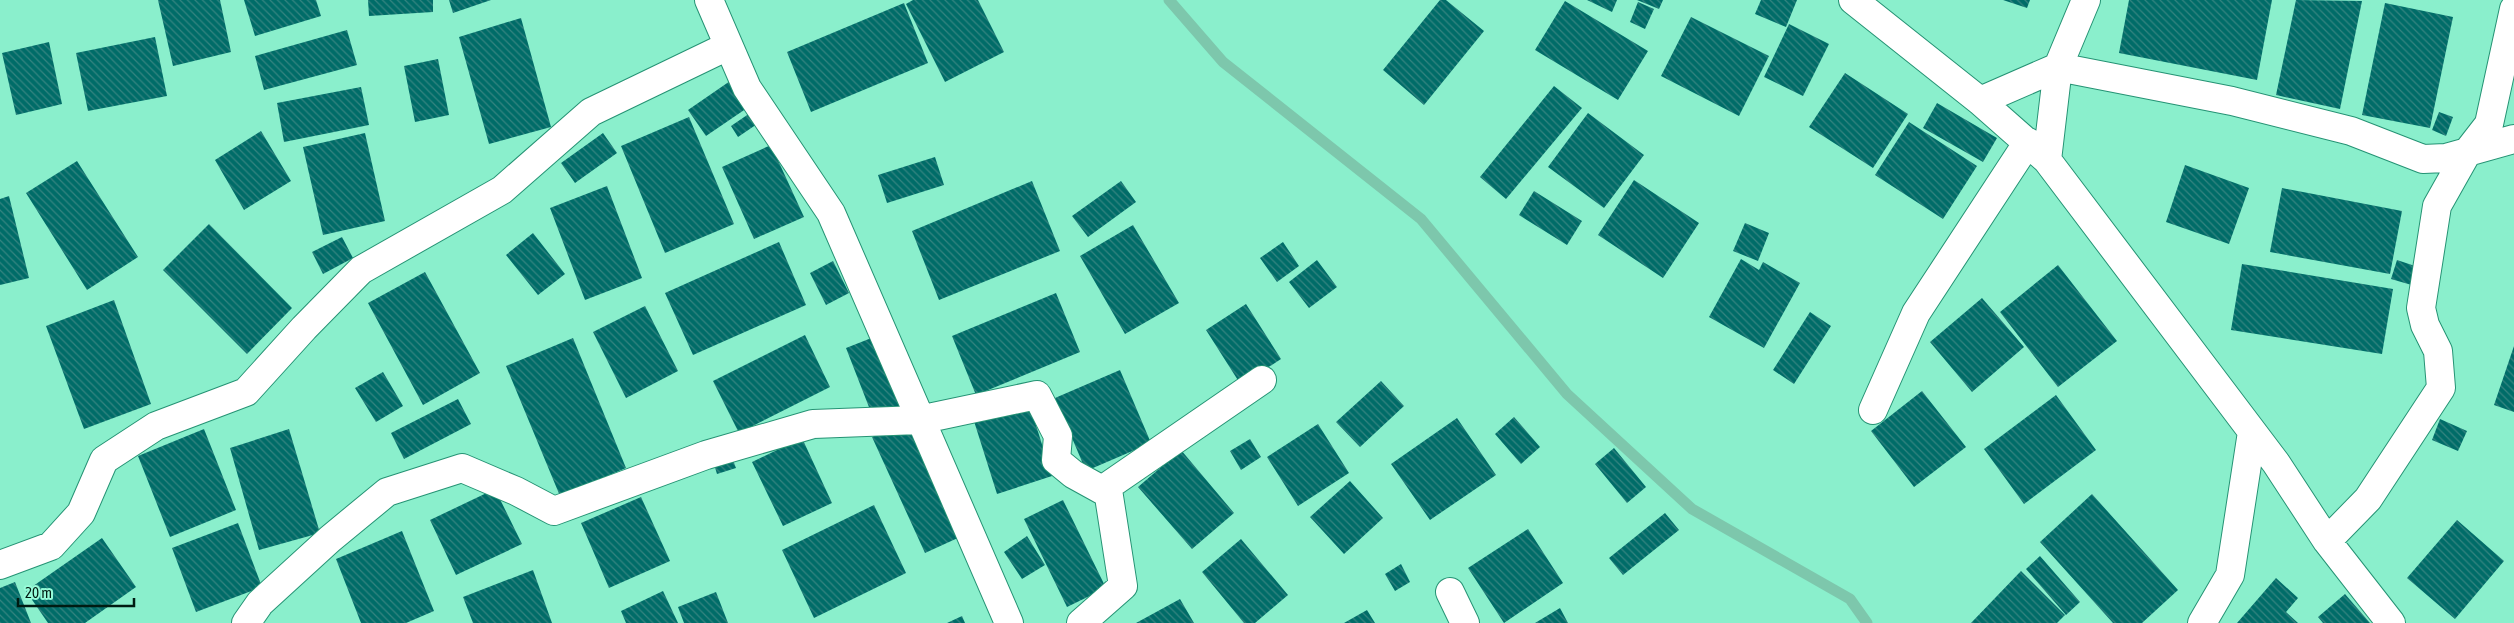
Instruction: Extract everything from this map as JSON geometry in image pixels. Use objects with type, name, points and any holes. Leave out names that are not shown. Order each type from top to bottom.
[{"type":"street","points":[[709,0],[747,88],[831,213],[1009,623]]},
{"type":"street","points":[[1853,0],[1980,101],[2037,151],[2252,432],[2276,464],[2326,542],[2391,623]]},
{"type":"street","points":[[1873,410],[1916,314],[2037,151],[2058,67],[2086,0]]},
{"type":"street","points":[[2326,542],[2368,499],[2441,388],[2438,351],[2425,325],[2421,308],[2437,206],[2468,151],[2489,124],[2514,9]]},
{"type":"street","points":[[0,565],[51,546],[81,513],[104,460],[156,426],[246,392],[304,328],[361,270],[502,190],[591,112],[728,46]]},
{"type":"street","points":[[1980,101],[2058,67],[2232,101],[2351,131],[2423,160],[2446,158],[2514,139]]},
{"type":"street","points":[[2423,160],[2437,206]]},
{"type":"street","points":[[1102,490],[1262,380]]},
{"type":"street","points":[[246,623],[260,603],[330,539],[387,492],[462,468],[516,491],[554,511],[706,455],[813,424],[920,420],[1037,395],[1058,436],[1056,460],[1073,474],[1102,490],[1108,490],[1123,586],[1081,623]]},
{"type":"street","points":[[2202,623],[2230,575],[2252,432]]},
{"type":"street","points":[[1450,592],[1465,623]]},
{"type":"building","points":[[158,0],[220,0],[231,52],[173,66]]},
{"type":"building","points":[[244,0],[316,0],[321,16],[255,36]]},
{"type":"building","points":[[368,0],[433,0],[433,12],[369,16]]},
{"type":"building","points":[[449,0],[491,0],[453,13]]},
{"type":"building","points":[[913,0],[978,0],[1004,52],[945,82],[906,4]]},
{"type":"building","points":[[1440,0],[1446,0],[1484,31],[1424,105],[1383,70]]},
{"type":"building","points":[[1587,0],[1617,0],[1612,12]]},
{"type":"building","points":[[1637,0],[1663,0],[1659,9]]},
{"type":"building","points":[[1761,0],[1797,0],[1786,27],[1755,14]]},
{"type":"building","points":[[2003,0],[2030,0],[2027,8]]},
{"type":"building","points":[[2129,0],[2272,0],[2257,80],[2119,53]]},
{"type":"building","points":[[2296,0],[2362,1],[2340,109],[2276,95]]},
{"type":"building","points":[[1565,1],[1648,51],[1618,100],[1535,50]]},
{"type":"building","points":[[1638,2],[1654,9],[1645,29],[1630,22]]},
{"type":"building","points":[[904,3],[928,63],[811,112],[787,52]]},
{"type":"building","points":[[2385,3],[2453,17],[2430,128],[2362,115]]},
{"type":"building","points":[[1691,17],[1769,56],[1739,116],[1661,76]]},
{"type":"building","points":[[521,18],[551,127],[489,144],[459,37]]},
{"type":"building","points":[[1789,24],[1829,44],[1803,96],[1764,77]]},
{"type":"building","points":[[347,30],[357,65],[264,90],[255,56]]},
{"type":"building","points":[[155,37],[167,96],[88,111],[76,53]]},
{"type":"building","points":[[49,42],[62,104],[16,115],[2,53]]},
{"type":"building","points":[[438,59],[449,115],[415,122],[404,66]]},
{"type":"building","points":[[1845,73],[1908,114],[1873,168],[1809,127]]},
{"type":"building","points":[[733,79],[750,106],[706,136],[688,110]]},
{"type":"building","points":[[1554,86],[1582,108],[1506,199],[1480,177]]},
{"type":"building","points":[[361,87],[369,125],[284,142],[277,103]]},
{"type":"building","points":[[1937,103],[1997,138],[1983,162],[1923,128]]},
{"type":"building","points":[[756,109],[763,120],[738,137],[731,126]]},
{"type":"building","points":[[2439,112],[2453,117],[2446,136],[2432,130]]},
{"type":"building","points":[[1588,113],[1644,155],[1604,208],[1548,167]]},
{"type":"building","points":[[689,117],[734,224],[665,253],[621,146]]},
{"type":"building","points":[[1909,122],[1977,166],[1943,219],[1875,175]]},
{"type":"building","points":[[261,131],[291,181],[244,210],[215,160]]},
{"type":"building","points":[[365,133],[385,221],[323,235],[303,147]]},
{"type":"building","points":[[603,133],[617,153],[575,183],[561,163]]},
{"type":"building","points":[[771,145],[804,217],[754,239],[722,167]]},
{"type":"building","points":[[935,157],[944,185],[887,203],[878,175]]},
{"type":"building","points":[[77,161],[138,257],[87,290],[26,193]]},
{"type":"building","points":[[2185,165],[2249,188],[2229,244],[2166,222]]},
{"type":"building","points":[[1634,180],[1699,223],[1663,278],[1598,235]]},
{"type":"building","points":[[1032,181],[1060,251],[939,300],[912,231]]},
{"type":"building","points":[[1121,181],[1136,202],[1088,237],[1072,216]]},
{"type":"building","points":[[607,186],[642,278],[585,300],[550,208]]},
{"type":"building","points":[[2282,188],[2402,211],[2390,274],[2270,252]]},
{"type":"building","points":[[1534,191],[1582,221],[1567,245],[1519,215]]},
{"type":"building","points":[[9,196],[29,278],[0,285],[0,199]]},
{"type":"building","points":[[1745,223],[1769,233],[1758,261],[1733,251]]},
{"type":"building","points":[[209,224],[292,308],[247,354],[163,270]]},
{"type":"building","points":[[1133,225],[1179,303],[1125,334],[1080,256]]},
{"type":"building","points":[[533,233],[565,274],[538,295],[506,255]]},
{"type":"building","points":[[342,237],[353,258],[323,274],[312,252]]},
{"type":"building","points":[[779,242],[806,305],[693,355],[665,293]]},
{"type":"building","points":[[1283,242],[1299,266],[1277,282],[1260,258]]},
{"type":"building","points":[[1741,259],[1759,270],[1763,262],[1800,283],[1764,348],[1709,317]]},
{"type":"building","points":[[1317,260],[1337,287],[1309,308],[1289,282]]},
{"type":"building","points":[[2397,260],[2421,268],[2415,286],[2391,279]]},
{"type":"building","points":[[833,261],[849,293],[826,305],[810,273]]},
{"type":"building","points":[[2242,264],[2393,289],[2382,354],[2231,330]]},
{"type":"building","points":[[2058,265],[2117,341],[2058,387],[2000,312]]},
{"type":"building","points":[[425,272],[480,373],[423,405],[368,303]]},
{"type":"building","points":[[1056,293],[1080,352],[976,395],[952,336]]},
{"type":"building","points":[[1982,298],[2024,347],[1972,392],[1930,342]]},
{"type":"building","points":[[114,300],[151,404],[84,429],[46,326]]},
{"type":"building","points":[[1246,304],[1281,359],[1241,385],[1206,330]]},
{"type":"building","points":[[645,306],[678,371],[626,398],[593,332]]},
{"type":"building","points":[[1810,312],[1831,326],[1794,384],[1773,370]]},
{"type":"building","points":[[805,335],[830,387],[739,433],[713,381]]},
{"type":"building","points":[[874,337],[902,409],[874,420],[846,348]]},
{"type":"building","points":[[573,338],[626,468],[560,496],[506,366]]},
{"type":"building","points":[[2514,346],[2514,412],[2494,405]]},
{"type":"building","points":[[1120,370],[1151,443],[1086,471],[1055,398]]},
{"type":"building","points":[[383,372],[403,406],[376,422],[355,388]]},
{"type":"building","points":[[1381,381],[1404,406],[1360,447],[1336,422]]},
{"type":"building","points":[[1922,391],[1966,447],[1914,487],[1871,431]]},
{"type":"building","points":[[2056,395],[2096,450],[2024,504],[1984,449]]},
{"type":"building","points":[[458,399],[471,424],[404,459],[391,433]]},
{"type":"building","points":[[1028,400],[1052,476],[997,494],[973,418]]},
{"type":"building","points":[[1514,417],[1540,447],[1521,464],[1495,434]]},
{"type":"building","points":[[1457,418],[1496,475],[1430,520],[1391,464]]},
{"type":"building","points":[[2440,419],[2467,431],[2458,451],[2432,440]]},
{"type":"building","points":[[907,421],[960,537],[925,553],[872,437]]},
{"type":"building","points":[[1318,424],[1349,473],[1298,506],[1267,457]]},
{"type":"building","points":[[204,429],[236,510],[170,537],[138,456]]},
{"type":"building","points":[[289,429],[320,533],[259,550],[230,448]]},
{"type":"building","points":[[802,438],[832,503],[783,526],[752,462]]},
{"type":"building","points":[[1250,439],[1261,457],[1241,470],[1230,451]]},
{"type":"building","points":[[1614,448],[1646,487],[1627,503],[1595,464]]},
{"type":"building","points":[[1181,450],[1234,513],[1192,549],[1138,487]]},
{"type":"building","points":[[731,455],[736,468],[717,474],[713,461]]},
{"type":"building","points":[[1350,481],[1383,518],[1344,554],[1310,517]]},
{"type":"building","points":[[495,489],[522,544],[456,575],[430,520]]},
{"type":"building","points":[[2092,494],[2178,590],[2142,623],[2113,623],[2040,542]]},
{"type":"building","points":[[641,497],[670,561],[609,588],[581,523]]},
{"type":"building","points":[[1063,500],[1106,588],[1067,607],[1024,519]]},
{"type":"building","points":[[874,505],[906,573],[814,618],[782,550]]},
{"type":"building","points":[[1665,513],[1679,530],[1623,575],[1609,558]]},
{"type":"building","points":[[2457,520],[2504,561],[2455,619],[2407,578]]},
{"type":"building","points":[[238,523],[262,587],[196,612],[172,548]]},
{"type":"building","points":[[1528,529],[1563,583],[1504,623],[1468,568]]},
{"type":"building","points":[[402,531],[434,611],[406,623],[361,623],[336,559]]},
{"type":"building","points":[[1027,536],[1045,565],[1022,579],[1004,552]]},
{"type":"building","points":[[102,538],[136,587],[85,623],[48,623],[26,591]]},
{"type":"building","points":[[1241,539],[1288,595],[1255,623],[1244,623],[1202,572]]},
{"type":"building","points":[[2040,556],[2080,602],[2066,615],[2026,569]]},
{"type":"building","points":[[1401,564],[1410,582],[1395,591],[1385,574]]},
{"type":"building","points":[[533,570],[552,623],[473,623],[463,597]]},
{"type":"building","points":[[2021,571],[2065,615],[2057,623],[1971,623]]},
{"type":"building","points":[[2276,578],[2298,598],[2286,612],[2298,623],[2237,623]]},
{"type":"building","points":[[15,582],[31,623],[0,623],[0,588]]},
{"type":"building","points":[[663,591],[678,623],[626,623],[621,611]]},
{"type":"building","points":[[716,592],[728,623],[684,623],[678,607]]},
{"type":"building","points":[[2345,594],[2370,623],[2323,623],[2318,617]]},
{"type":"building","points":[[1180,599],[1194,623],[1136,623]]},
{"type":"building","points":[[1560,608],[1568,623],[1535,623]]},
{"type":"building","points":[[1367,610],[1375,623],[1344,623]]},
{"type":"building","points":[[962,616],[965,623],[947,623]]},
{"type":"waterway","points":[[1169,0],[1223,62],[1421,219],[1567,394],[1692,509],[1850,599],[1867,623]]}]
